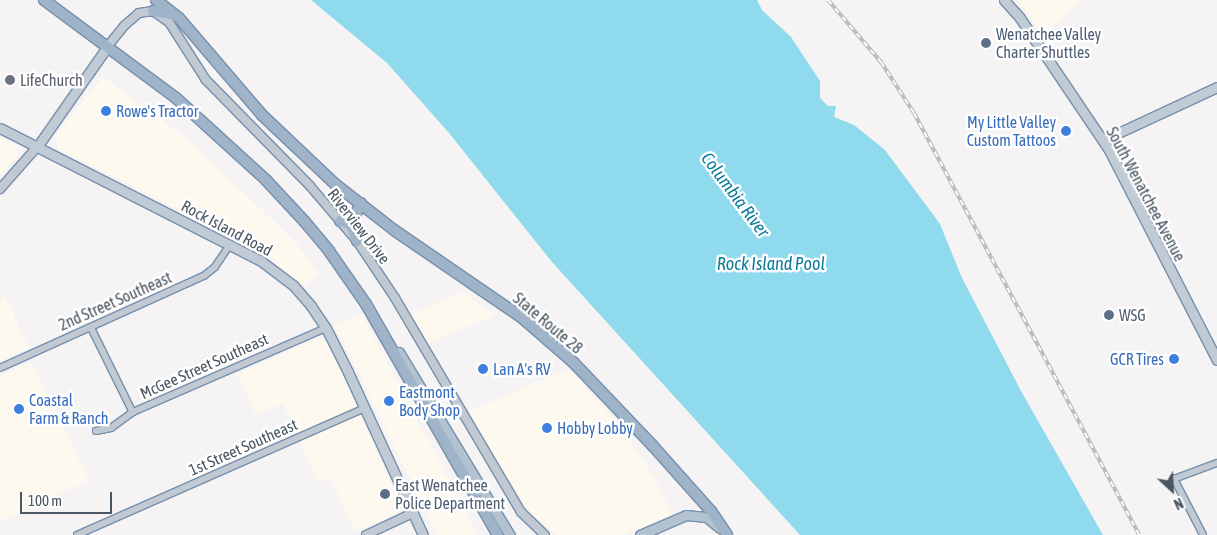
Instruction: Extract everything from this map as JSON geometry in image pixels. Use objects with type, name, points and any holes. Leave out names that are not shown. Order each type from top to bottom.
[{"type":"highway","points":[[44,0],[176,98],[266,180],[329,251],[375,319],[498,535]]},
{"type":"highway","name":"State Route 28","points":[[156,0],[179,18],[262,115],[317,168],[394,230],[521,318],[573,362],[659,453],[710,511],[726,534]]},
{"type":"highway","points":[[153,11],[168,13],[179,18]]},
{"type":"highway","points":[[356,241],[351,228],[361,203]]},
{"type":"highway","points":[[340,221],[345,223],[354,217]]},
{"type":"main road","name":"South Wenatchee Avenue","points":[[1004,0],[1020,18],[1103,140],[1217,360]]},
{"type":"main road","points":[[37,147],[107,47]]},
{"type":"main road","points":[[1103,140],[1217,87]]},
{"type":"main road","name":"Rock Island Road","points":[[0,128],[261,261],[293,286],[311,306],[326,328],[423,535]]},
{"type":"main road","points":[[375,319],[384,328],[510,535]]},
{"type":"main road","points":[[643,534],[686,515],[698,515],[706,517],[726,534]]},
{"type":"street","points":[[107,47],[132,18],[144,12],[153,11]]},
{"type":"street","name":"Riverview Drive","points":[[153,11],[169,22],[206,80],[310,186],[356,241],[397,300],[521,512],[545,535]]},
{"type":"street","points":[[0,189],[37,147]]},
{"type":"street","name":"2nd Street Southeast","points":[[0,368],[204,276],[215,267],[230,245]]},
{"type":"street","points":[[91,326],[132,412]]},
{"type":"street","name":"McGee Street Southeast","points":[[96,430],[111,428],[132,412],[326,328]]},
{"type":"street","name":"1st Street Southeast","points":[[77,535],[365,408]]},
{"type":"street","points":[[1203,535],[1174,479],[1217,463]]},
{"type":"street","points":[[366,535],[413,514]]},
{"type":"shaded area","points":[[1017,0],[1081,0],[1047,31],[1040,31]]},
{"type":"shaded area","points":[[103,77],[177,131],[294,240],[319,275],[303,286],[265,253],[59,149],[55,136]]},
{"type":"shaded area","points":[[0,137],[16,147],[18,156],[0,174]]},
{"type":"shaded area","points":[[463,292],[494,315],[428,343],[410,315]]},
{"type":"shaded area","points":[[5,296],[29,348],[0,362],[0,299]]},
{"type":"shaded area","points":[[361,313],[478,535],[437,535],[351,357],[334,326]]},
{"type":"shaded area","points":[[319,338],[327,342],[401,505],[398,512],[355,532],[330,477],[318,482],[283,403],[256,415],[237,374]]},
{"type":"shaded area","points":[[31,362],[89,480],[0,522],[0,376]]},
{"type":"shaded area","points":[[565,370],[571,371],[606,410],[632,444],[655,479],[672,514],[625,535],[557,535],[530,515],[468,412]]},
{"type":"water","name":"Rock Island Pool","points":[[311,0],[757,0],[762,10],[791,37],[820,81],[820,98],[828,106],[836,106],[834,117],[854,125],[885,150],[940,224],[962,278],[1021,391],[1103,535],[800,535],[552,262],[449,133],[387,63]]},
{"type":"railway","points":[[828,0],[881,62],[914,113],[1139,535]]},
{"type":"place","name":"Wenatchee Valley Charter Shuttles","points":[[986,43]]},
{"type":"place","name":"LifeChurch","points":[[10,80]]},
{"type":"place","name":"Rowe's Tractor","points":[[106,111]]},
{"type":"place","name":"My Little Valley Custom Tattoos","points":[[1066,131]]},
{"type":"place","name":"WSG","points":[[1109,315]]},
{"type":"place","name":"GCR Tires","points":[[1174,359]]},
{"type":"place","name":"Lan A's RV","points":[[483,369]]},
{"type":"place","name":"Eastmont Body Shop","points":[[389,401]]},
{"type":"place","name":"Coastal Farm & Ranch","points":[[19,409]]},
{"type":"place","name":"Hobby Lobby","points":[[547,428]]},
{"type":"place","name":"East Wenatchee Police Department","points":[[385,494]]},
{"type":"water label","name":"Columbia River","points":[[735,195]]}]
